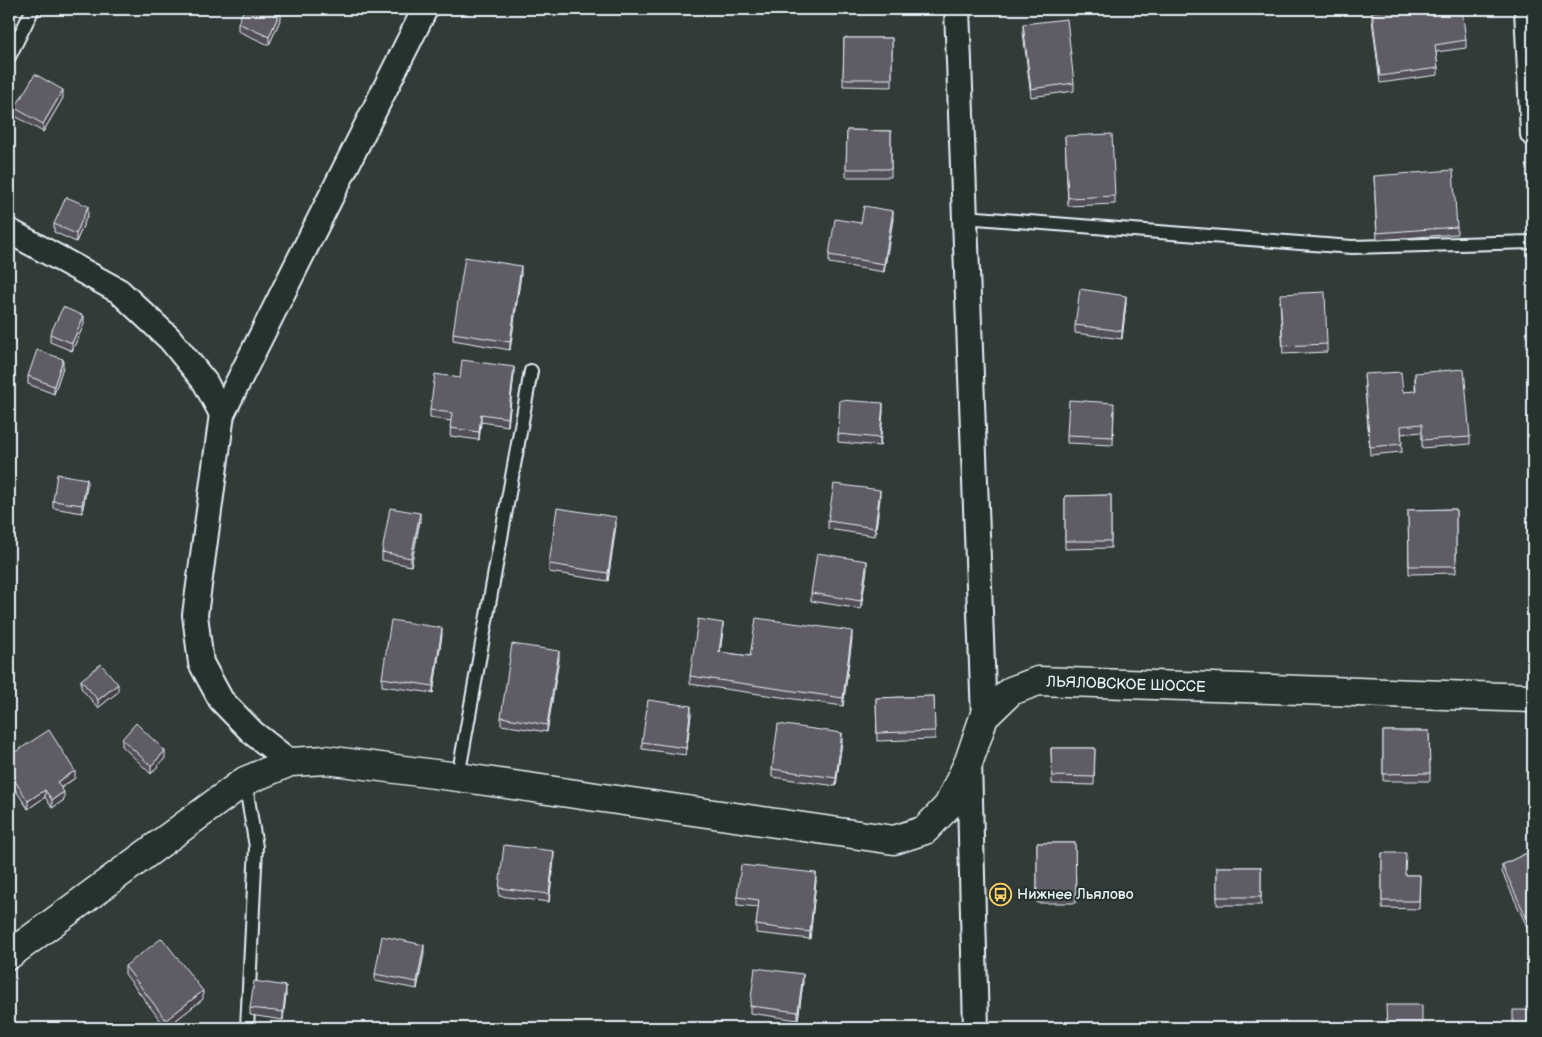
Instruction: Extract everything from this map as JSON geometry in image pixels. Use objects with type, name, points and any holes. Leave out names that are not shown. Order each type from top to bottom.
[{"type":"street","points":[[290,762],[252,733],[220,700],[201,663],[195,616],[222,414],[425,9]]},
{"type":"street","points":[[957,9],[984,717]]},
{"type":"street","points":[[1527,9],[1533,134]]},
{"type":"street","points":[[9,231],[119,291],[170,340],[204,382],[222,414]]},
{"type":"street","name":"ЛЬЯЛОВСКОЕ ШОССЕ","points":[[976,1028],[969,761],[984,717],[1011,691],[1038,681],[1533,698]]},
{"type":"street","points":[[9,955],[245,781],[290,762],[326,760],[458,777],[894,840],[925,830],[931,824],[948,806],[969,761]]},
{"type":"lane","points":[[9,56],[33,9]]},
{"type":"lane","points":[[964,217],[1352,247],[1533,242]]},
{"type":"lane","points":[[458,777],[531,371]]},
{"type":"lane","points":[[245,781],[256,847],[247,1028]]},
{"type":"building","points":[[244,9],[281,10],[269,37],[238,23]]},
{"type":"building","points":[[1395,9],[1462,9],[1466,40],[1435,45],[1438,68],[1380,76],[1372,12]]},
{"type":"building","points":[[1067,19],[1074,83],[1031,89],[1023,24]]},
{"type":"building","points":[[844,38],[892,38],[892,79],[843,79]]},
{"type":"building","points":[[35,74],[63,90],[43,124],[15,108]]},
{"type":"building","points":[[847,130],[891,131],[891,169],[846,169]]},
{"type":"building","points":[[1112,134],[1115,196],[1068,198],[1065,136]]},
{"type":"building","points":[[1453,170],[1457,227],[1377,233],[1374,176]]},
{"type":"building","points":[[66,197],[88,206],[76,234],[54,224]]},
{"type":"building","points":[[864,206],[893,211],[884,264],[829,255],[835,219],[861,223]]},
{"type":"building","points":[[465,257],[521,266],[510,342],[453,333]]},
{"type":"building","points":[[1080,289],[1126,296],[1122,331],[1075,325]]},
{"type":"building","points":[[1325,292],[1327,344],[1283,346],[1280,294]]},
{"type":"building","points":[[63,307],[84,316],[72,343],[50,334]]},
{"type":"building","points":[[37,350],[63,359],[54,386],[28,376]]},
{"type":"building","points":[[462,360],[514,367],[508,418],[481,414],[479,432],[450,428],[452,413],[430,410],[435,374],[460,378]]},
{"type":"building","points":[[1464,369],[1470,437],[1422,440],[1422,424],[1401,426],[1402,444],[1370,447],[1364,374],[1401,372],[1403,392],[1416,391],[1415,373]]},
{"type":"building","points":[[840,400],[883,403],[880,438],[838,434]]},
{"type":"building","points":[[1069,400],[1114,403],[1113,437],[1067,435]]},
{"type":"building","points":[[57,474],[87,479],[82,505],[53,501]]},
{"type":"building","points":[[834,484],[880,490],[875,528],[828,521]]},
{"type":"building","points":[[1111,495],[1111,541],[1065,541],[1065,496]]},
{"type":"building","points":[[390,508],[420,513],[411,558],[382,552]]},
{"type":"building","points":[[557,508],[616,517],[608,573],[549,564]]},
{"type":"building","points":[[1456,509],[1456,566],[1409,566],[1408,510]]},
{"type":"building","points":[[817,553],[867,561],[861,601],[811,593]]},
{"type":"building","points":[[756,618],[852,631],[843,698],[690,676],[698,619],[723,623],[719,652],[750,656]]},
{"type":"building","points":[[391,620],[442,628],[433,686],[382,678]]},
{"type":"building","points":[[512,644],[559,651],[547,725],[501,717]]},
{"type":"building","points":[[101,664],[118,684],[98,700],[81,680]]},
{"type":"building","points":[[934,696],[935,731],[877,733],[876,698]]},
{"type":"building","points":[[648,700],[691,706],[686,748],[642,742]]},
{"type":"building","points":[[136,723],[165,751],[151,766],[122,739]]},
{"type":"building","points":[[778,724],[842,733],[836,778],[772,769]]},
{"type":"building","points":[[49,730],[75,771],[57,782],[64,792],[52,800],[45,790],[28,801],[9,772],[9,756]]},
{"type":"building","points":[[1383,731],[1429,731],[1430,773],[1383,774]]},
{"type":"building","points":[[1051,748],[1095,748],[1094,777],[1052,776]]},
{"type":"building","points":[[1037,843],[1075,843],[1076,896],[1037,896]]},
{"type":"building","points":[[504,845],[554,851],[549,894],[499,888]]},
{"type":"building","points":[[1533,850],[1533,919],[1528,921],[1502,865]]},
{"type":"building","points":[[1382,853],[1406,853],[1405,875],[1420,875],[1419,901],[1382,901]]},
{"type":"building","points":[[741,865],[816,873],[810,932],[756,925],[759,900],[737,897]]},
{"type":"building","points":[[1217,867],[1261,867],[1261,897],[1217,897]]},
{"type":"building","points":[[382,936],[424,945],[417,982],[375,974]]},
{"type":"building","points":[[162,938],[203,991],[166,1020],[125,966]]},
{"type":"building","points":[[755,968],[803,974],[798,1012],[750,1006]]},
{"type":"building","points":[[254,981],[286,986],[283,1012],[250,1008]]},
{"type":"building","points":[[1386,1005],[1422,1005],[1422,1028],[1387,1028]]},
{"type":"building","points":[[1513,1010],[1533,1010],[1533,1028],[1513,1028]]},
{"type":"place","name":"Нижнее Льялово","points":[[1001,894]]}]
